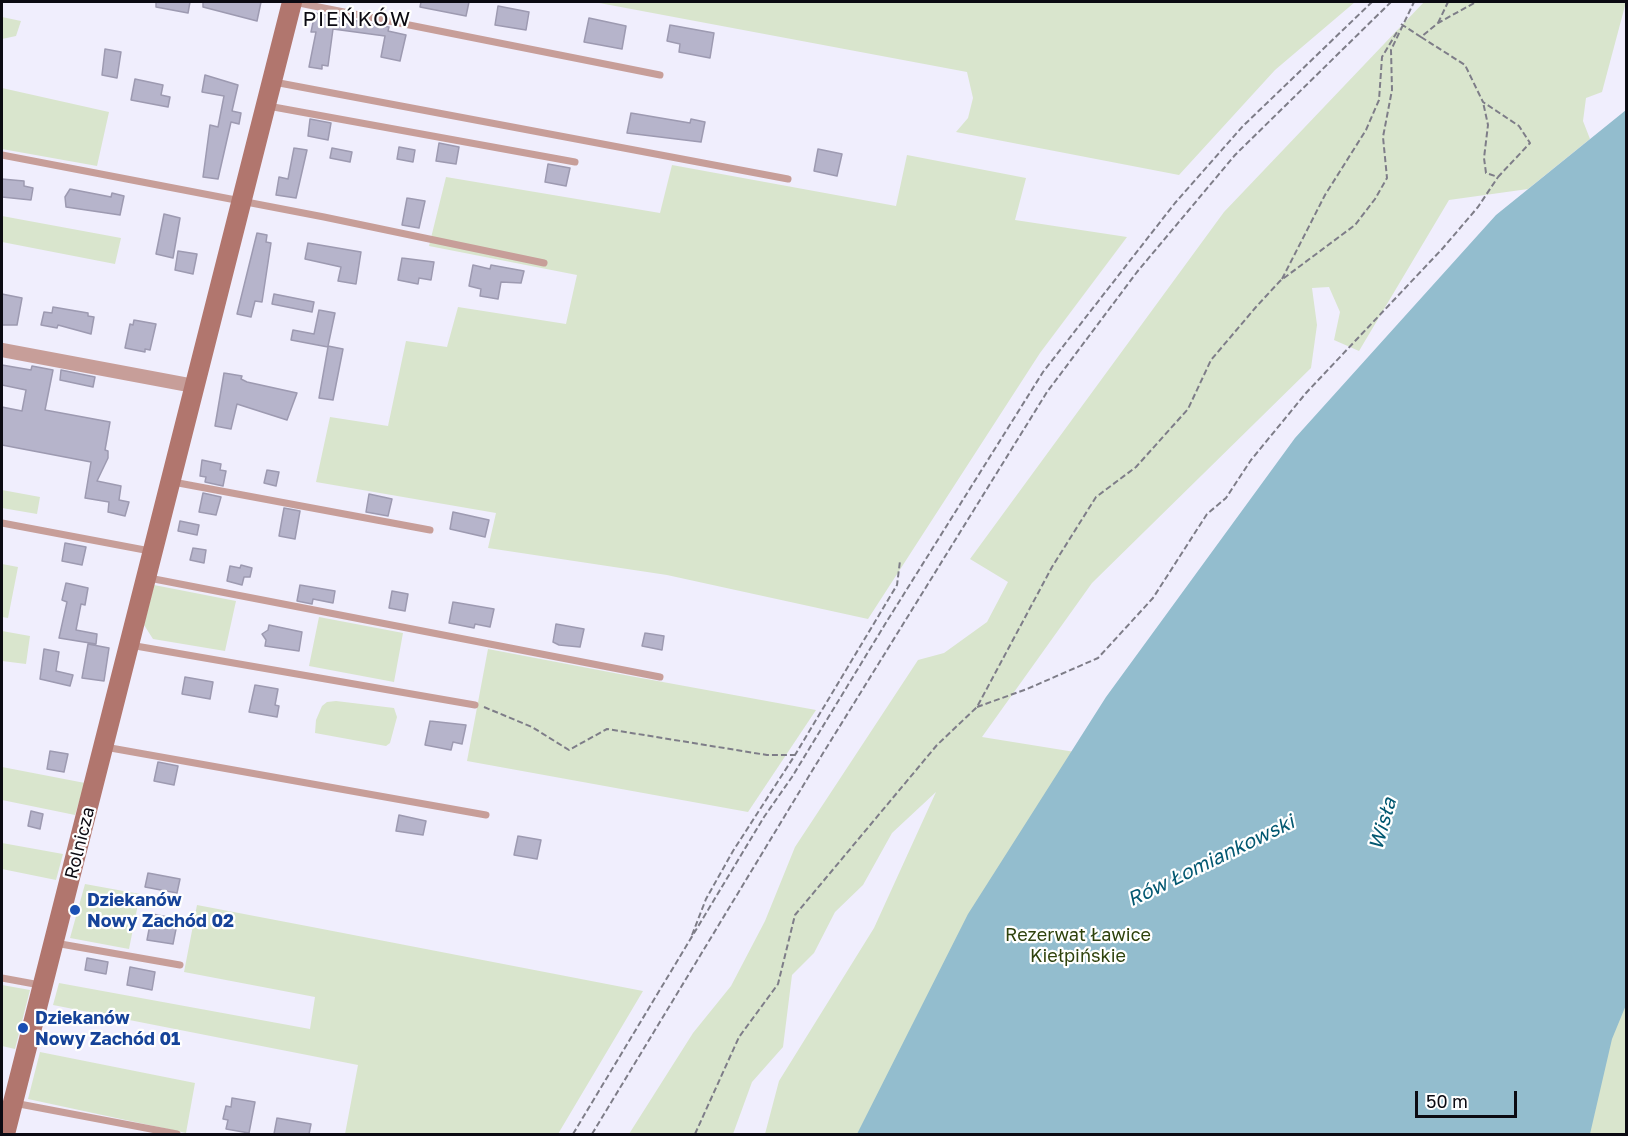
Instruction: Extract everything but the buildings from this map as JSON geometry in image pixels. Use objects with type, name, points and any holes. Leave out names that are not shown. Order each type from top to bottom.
[{"type":"street","name":"Rolnicza","points":[[5,1134],[45,986],[169,481],[293,2]]},
{"type":"street","points":[[2,350],[194,386]]},
{"type":"lane","points":[[293,2],[660,75]]},
{"type":"lane","points":[[272,81],[788,179]]},
{"type":"lane","points":[[266,105],[575,162]]},
{"type":"lane","points":[[2,155],[544,263]]},
{"type":"lane","points":[[169,481],[430,530]]},
{"type":"lane","points":[[2,523],[153,552]]},
{"type":"lane","points":[[147,577],[660,677]]},
{"type":"lane","points":[[130,645],[475,705]]},
{"type":"lane","points":[[105,747],[486,815]]},
{"type":"lane","points":[[55,942],[180,965]]},
{"type":"lane","points":[[2,978],[45,986]]},
{"type":"lane","points":[[13,1103],[177,1134]]},
{"type":"path","points":[[573,1134],[688,943],[1043,372],[1190,185],[1243,126],[1372,2]]},
{"type":"path","points":[[591,1134],[824,750],[1047,392],[1137,272],[1235,155],[1391,2]]},
{"type":"path","points":[[1280,281],[1325,195],[1366,130],[1379,100],[1382,57],[1414,2]]},
{"type":"path","points":[[1438,23],[1448,2]]},
{"type":"path","points":[[1421,37],[1438,23],[1476,2]]},
{"type":"path","points":[[1402,23],[1466,64],[1483,102],[1488,125],[1484,158],[1486,173],[1498,177]]},
{"type":"path","points":[[695,1134],[739,1037],[778,984],[795,915],[937,745],[977,707],[1052,567],[1096,497],[1136,467],[1188,409],[1211,360],[1280,281],[1355,225],[1387,178],[1383,137],[1392,90],[1391,50],[1402,23]]},
{"type":"path","points":[[977,707],[1027,689],[1098,658],[1153,598],[1207,514],[1226,498],[1251,460],[1306,393],[1443,248],[1478,207],[1498,177],[1530,143],[1519,126],[1483,102]]},
{"type":"path","points":[[688,943],[706,899],[722,870],[897,585],[900,561]]},
{"type":"path","points":[[475,705],[491,709],[532,727],[569,750],[607,729],[767,755],[795,754]]},
{"type":"green space","points":[[594,2],[1355,2],[1275,70],[1179,175],[956,132],[968,118],[973,98],[967,72]]},
{"type":"green space","name":"Rezerwat Ławice Kiełpińskie","points":[[1424,2],[1626,2],[1602,92],[1586,98],[1583,121],[1590,139],[1528,189],[1449,200],[1359,351],[1334,340],[1340,312],[1329,287],[1312,288],[1317,325],[1311,368],[1092,583],[982,737],[1471,816],[1626,844],[1626,1134],[765,1134],[779,1081],[874,928],[936,792],[892,833],[863,885],[835,912],[814,953],[792,975],[783,1047],[752,1082],[733,1134],[629,1134],[693,1033],[731,986],[765,921],[795,847],[918,660],[944,653],[987,622],[1008,582],[970,559],[1224,212]]},
{"type":"green space","points":[[2,17],[21,21],[16,36],[2,39]]},
{"type":"green space","points":[[2,88],[109,112],[97,166],[2,149]]},
{"type":"green space","points":[[907,155],[1026,178],[1015,220],[1127,237],[1040,353],[868,619],[667,575],[488,548],[496,513],[316,482],[330,417],[388,426],[406,341],[447,347],[458,307],[566,324],[577,275],[429,246],[446,177],[660,213],[672,165],[896,206]]},
{"type":"green space","points":[[2,216],[121,238],[115,264],[2,242]]},
{"type":"green space","points":[[2,490],[40,497],[37,514],[2,508]]},
{"type":"green space","points":[[2,564],[18,567],[8,618],[2,617]]},
{"type":"green space","points":[[154,585],[236,601],[225,651],[153,639],[144,625]]},
{"type":"green space","points":[[319,617],[403,633],[394,682],[309,666]]},
{"type":"green space","points":[[2,631],[30,636],[26,664],[2,661]]},
{"type":"green space","points":[[488,649],[816,710],[748,812],[467,761]]},
{"type":"green space","points":[[327,702],[394,708],[397,717],[390,743],[386,746],[315,733],[316,720],[322,706]]},
{"type":"green space","points":[[2,767],[85,783],[75,815],[2,800]]},
{"type":"green space","points":[[2,843],[63,854],[56,880],[2,869]]},
{"type":"green space","points":[[85,884],[140,894],[129,949],[70,938]]},
{"type":"green space","points":[[197,905],[643,991],[558,1134],[345,1134],[358,1065],[53,1005],[59,983],[310,1029],[315,997],[184,972]]},
{"type":"green space","points":[[2,985],[30,990],[15,1049],[2,1046]]},
{"type":"green space","points":[[40,1052],[195,1083],[186,1133],[28,1099]]},
{"type":"water","points":[[1626,110],[1626,1005],[1612,1039],[1590,1134],[857,1134],[968,914],[1106,697],[1295,438],[1496,215]]},
{"type":"place","name":"Dziekanów Nowy Zachód 02","points":[[75,910]]},
{"type":"place","name":"Dziekanów Nowy Zachód 01","points":[[23,1028]]},
{"type":"district","name":"PIEŃKÓW","points":[[357,19]]},
{"type":"water label","name":"Wisła","points":[[1383,824]]},
{"type":"water label","name":"Rów Łomiankowski","points":[[1211,861]]}]
